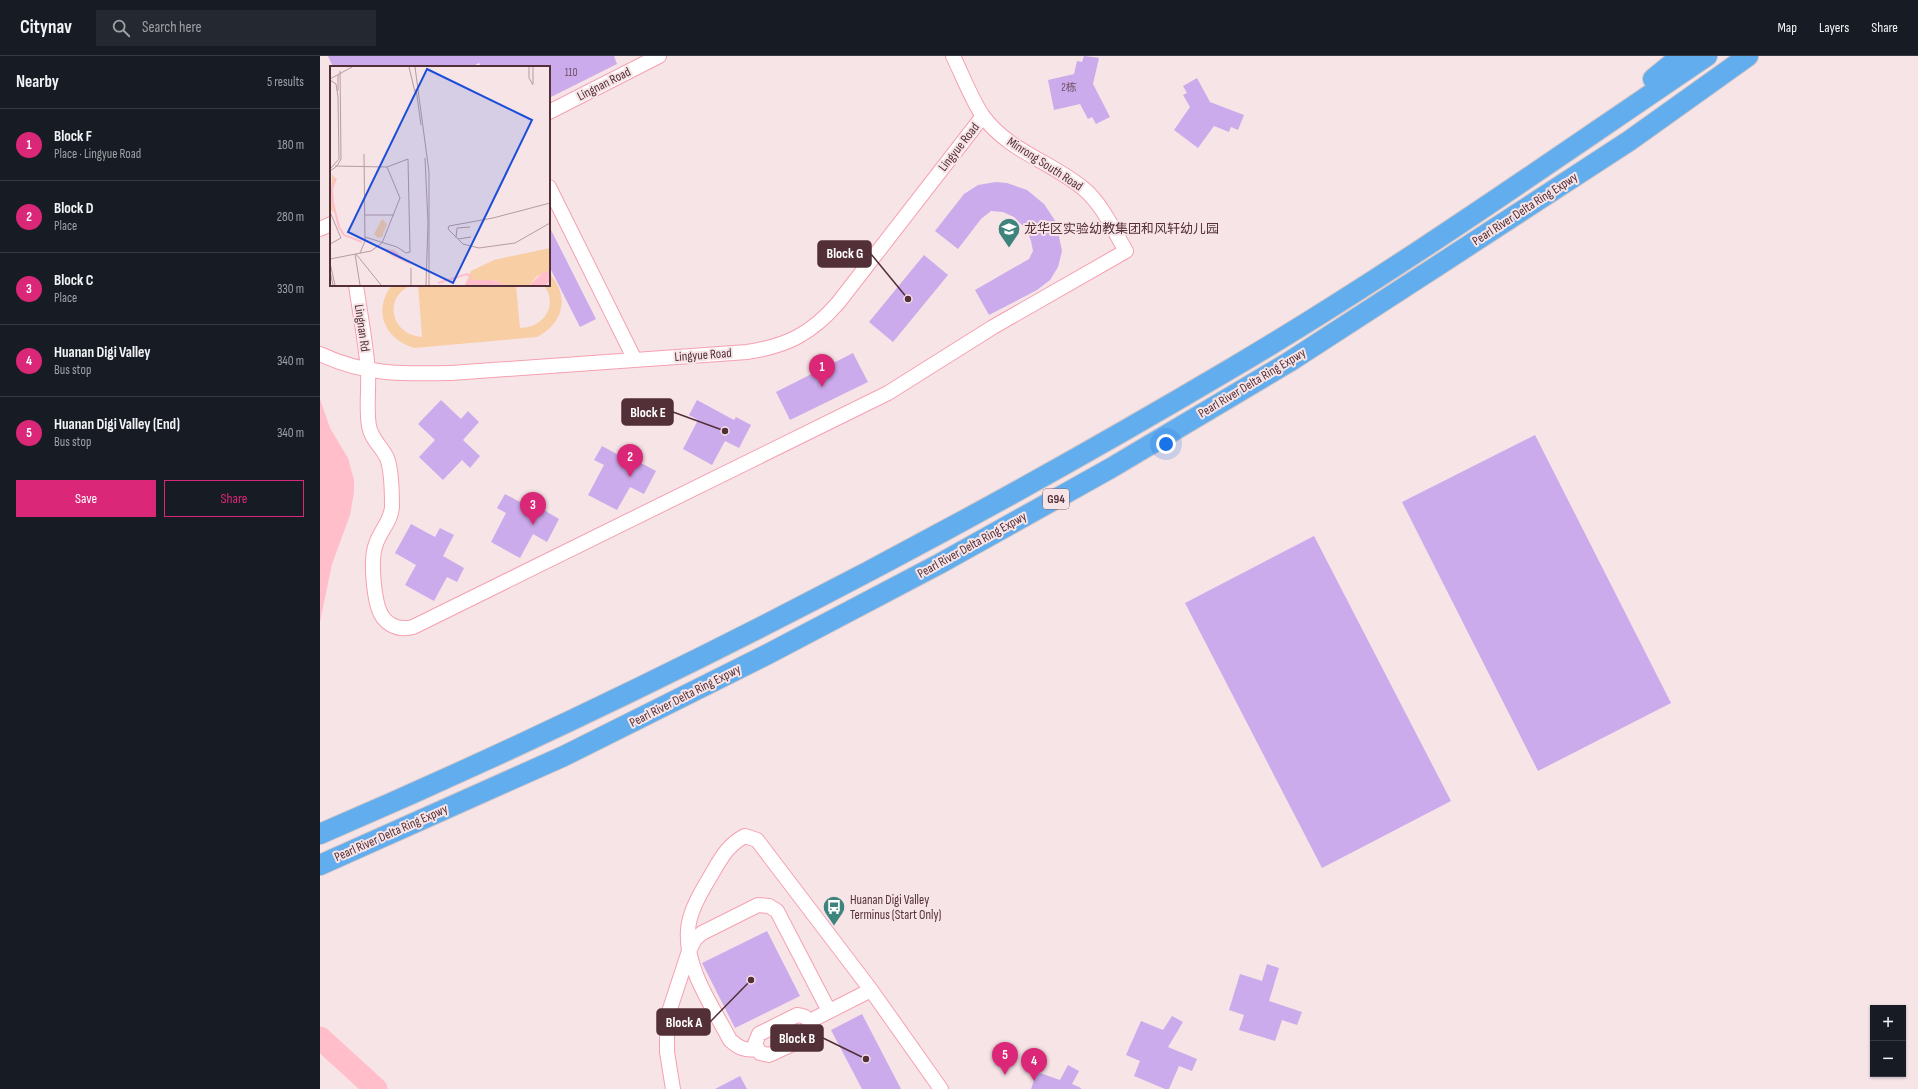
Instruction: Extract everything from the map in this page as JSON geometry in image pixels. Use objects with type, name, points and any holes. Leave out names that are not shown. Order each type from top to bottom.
[{"type":"highway","points":[[1556,158],[1681,56]]},
{"type":"highway","name":"Pearl River Delta Ring Expwy","points":[[320,834],[550,732],[699,659],[877,568],[1066,464],[1234,367],[1386,271],[1707,56]]},
{"type":"highway","name":"Pearl River Delta Ring Expwy","points":[[320,865],[564,756],[768,654],[941,563],[1111,468],[1289,362],[1629,141],[1748,56]]},
{"type":"highway","points":[[1629,141],[1759,56]]},
{"type":"street","name":"Lingnan Road","points":[[550,111],[659,56]]},
{"type":"street","name":"Minrong South Road","points":[[953,56],[983,116],[1010,142],[1066,175],[1085,190],[1102,210],[1126,251]]},
{"type":"street","name":"Lingyue Road","points":[[320,354],[368,371],[415,374],[450,373],[635,360],[767,349],[787,342],[807,332],[824,319],[838,303],[983,116]]},
{"type":"street","points":[[550,189],[635,360]]},
{"type":"street","points":[[320,230],[330,225]]},
{"type":"street","name":"Lingnan Rd","points":[[356,286],[368,371],[369,425],[373,438],[385,454],[389,464],[392,505],[390,517],[374,550],[376,600],[381,615],[387,622],[394,627],[403,629],[413,628],[888,393],[982,334],[1126,251]]},
{"type":"street","points":[[757,1049],[747,1050],[738,1047],[730,1040],[697,976],[690,951],[688,930],[703,889],[723,855],[734,842],[745,836],[757,840],[871,990],[941,1089]]},
{"type":"street","points":[[673,1089],[667,1052],[667,1018],[690,951],[695,939],[702,933],[758,906],[769,906],[777,911],[829,1011]]},
{"type":"street","points":[[810,1021],[871,990]]},
{"type":"street","points":[[797,1015],[807,1017],[810,1021],[811,1032],[803,1040],[769,1056],[764,1055],[757,1049],[756,1039],[763,1031],[797,1015]]},
{"type":"shaded area","points":[[550,274],[560,291],[562,300],[561,308],[558,317],[553,324],[537,337],[414,348],[404,344],[389,331],[383,314],[383,305],[386,295],[391,286],[410,286],[403,291],[397,298],[394,306],[394,315],[397,323],[403,330],[411,335],[422,337],[418,286],[516,286],[520,328],[528,327],[542,320],[546,314],[550,301],[544,286],[550,286]]},
{"type":"shaded area","points":[[320,399],[330,428],[348,458],[354,480],[354,492],[350,515],[332,564],[320,622]]},
{"type":"building","points":[[328,56],[614,56],[617,64],[550,98],[550,66],[480,66],[479,63],[473,66],[333,66]]},
{"type":"building","points":[[1084,56],[1099,58],[1093,84],[1110,117],[1096,124],[1092,117],[1088,119],[1080,104],[1054,110],[1048,80],[1074,74],[1077,61],[1082,62]]},
{"type":"building","points":[[1197,78],[1210,102],[1244,115],[1238,130],[1231,127],[1229,132],[1214,126],[1198,148],[1174,130],[1190,107],[1183,95],[1187,93],[1183,86]]},
{"type":"building","points":[[996,182],[1007,183],[1027,190],[1044,204],[1056,222],[1062,251],[1058,267],[1050,280],[1037,290],[989,315],[975,290],[1029,259],[1033,251],[1027,230],[1014,217],[1003,212],[991,211],[981,219],[958,249],[935,231],[964,194],[978,185]]},
{"type":"building","points":[[550,228],[596,319],[580,327],[550,268]]},
{"type":"building","points":[[924,255],[948,275],[893,342],[869,322]]},
{"type":"building","points":[[853,353],[868,382],[790,420],[776,392]]},
{"type":"building","points":[[441,400],[461,419],[468,411],[479,422],[463,440],[480,456],[470,468],[462,460],[443,480],[419,457],[435,440],[418,424]]},
{"type":"building","points":[[697,400],[734,420],[736,417],[751,425],[739,448],[725,441],[712,465],[683,449],[698,420],[689,415]]},
{"type":"building","points":[[1535,435],[1671,703],[1538,771],[1402,502]]},
{"type":"building","points":[[602,446],[639,466],[641,463],[656,471],[644,494],[630,487],[617,510],[588,495],[604,465],[594,460]]},
{"type":"building","points":[[505,494],[542,514],[544,510],[559,519],[547,542],[533,534],[520,558],[491,542],[506,513],[497,508]]},
{"type":"building","points":[[411,524],[435,537],[440,528],[454,535],[443,556],[464,568],[457,582],[447,577],[434,601],[405,585],[416,565],[395,553]]},
{"type":"building","points":[[1314,536],[1451,801],[1322,868],[1185,603]]},
{"type":"building","points":[[767,931],[800,996],[735,1028],[702,963]]},
{"type":"building","points":[[1267,964],[1279,968],[1269,1001],[1302,1012],[1297,1025],[1282,1020],[1275,1041],[1239,1030],[1244,1015],[1229,1010],[1240,974],[1262,981]]},
{"type":"building","points":[[862,1014],[901,1089],[862,1089],[831,1030]]},
{"type":"building","points":[[1172,1016],[1183,1022],[1168,1047],[1197,1059],[1192,1071],[1179,1066],[1169,1089],[1165,1089],[1134,1076],[1140,1061],[1126,1055],[1141,1021],[1163,1030]]},
{"type":"building","points":[[1068,1065],[1079,1071],[1072,1084],[1081,1089],[1031,1089],[1037,1072],[1060,1080]]},
{"type":"building","points":[[740,1076],[747,1089],[715,1089]]},
{"type":"waterway","points":[[320,1038],[376,1089]]},
{"type":"place","name":"龙华区实验幼教集团和风轩幼儿园","points":[[1009,248]]},
{"type":"place","name":"Block G","points":[[908,299]]},
{"type":"place","name":"Block F","points":[[822,387]]},
{"type":"place","name":"Block E","points":[[725,431]]},
{"type":"place","name":"Block D","points":[[630,477]]},
{"type":"place","name":"Block C","points":[[533,525]]},
{"type":"place","name":"Huanan Digi Valley Terminus (Start Only)","points":[[834,926]]},
{"type":"place","name":"Block A","points":[[751,980]]},
{"type":"place","name":"Block B","points":[[866,1059]]},
{"type":"place","name":"Huanan Digi Valley (End)","points":[[1005,1075]]},
{"type":"place","name":"Huanan Digi Valley","points":[[1034,1081]]}]
